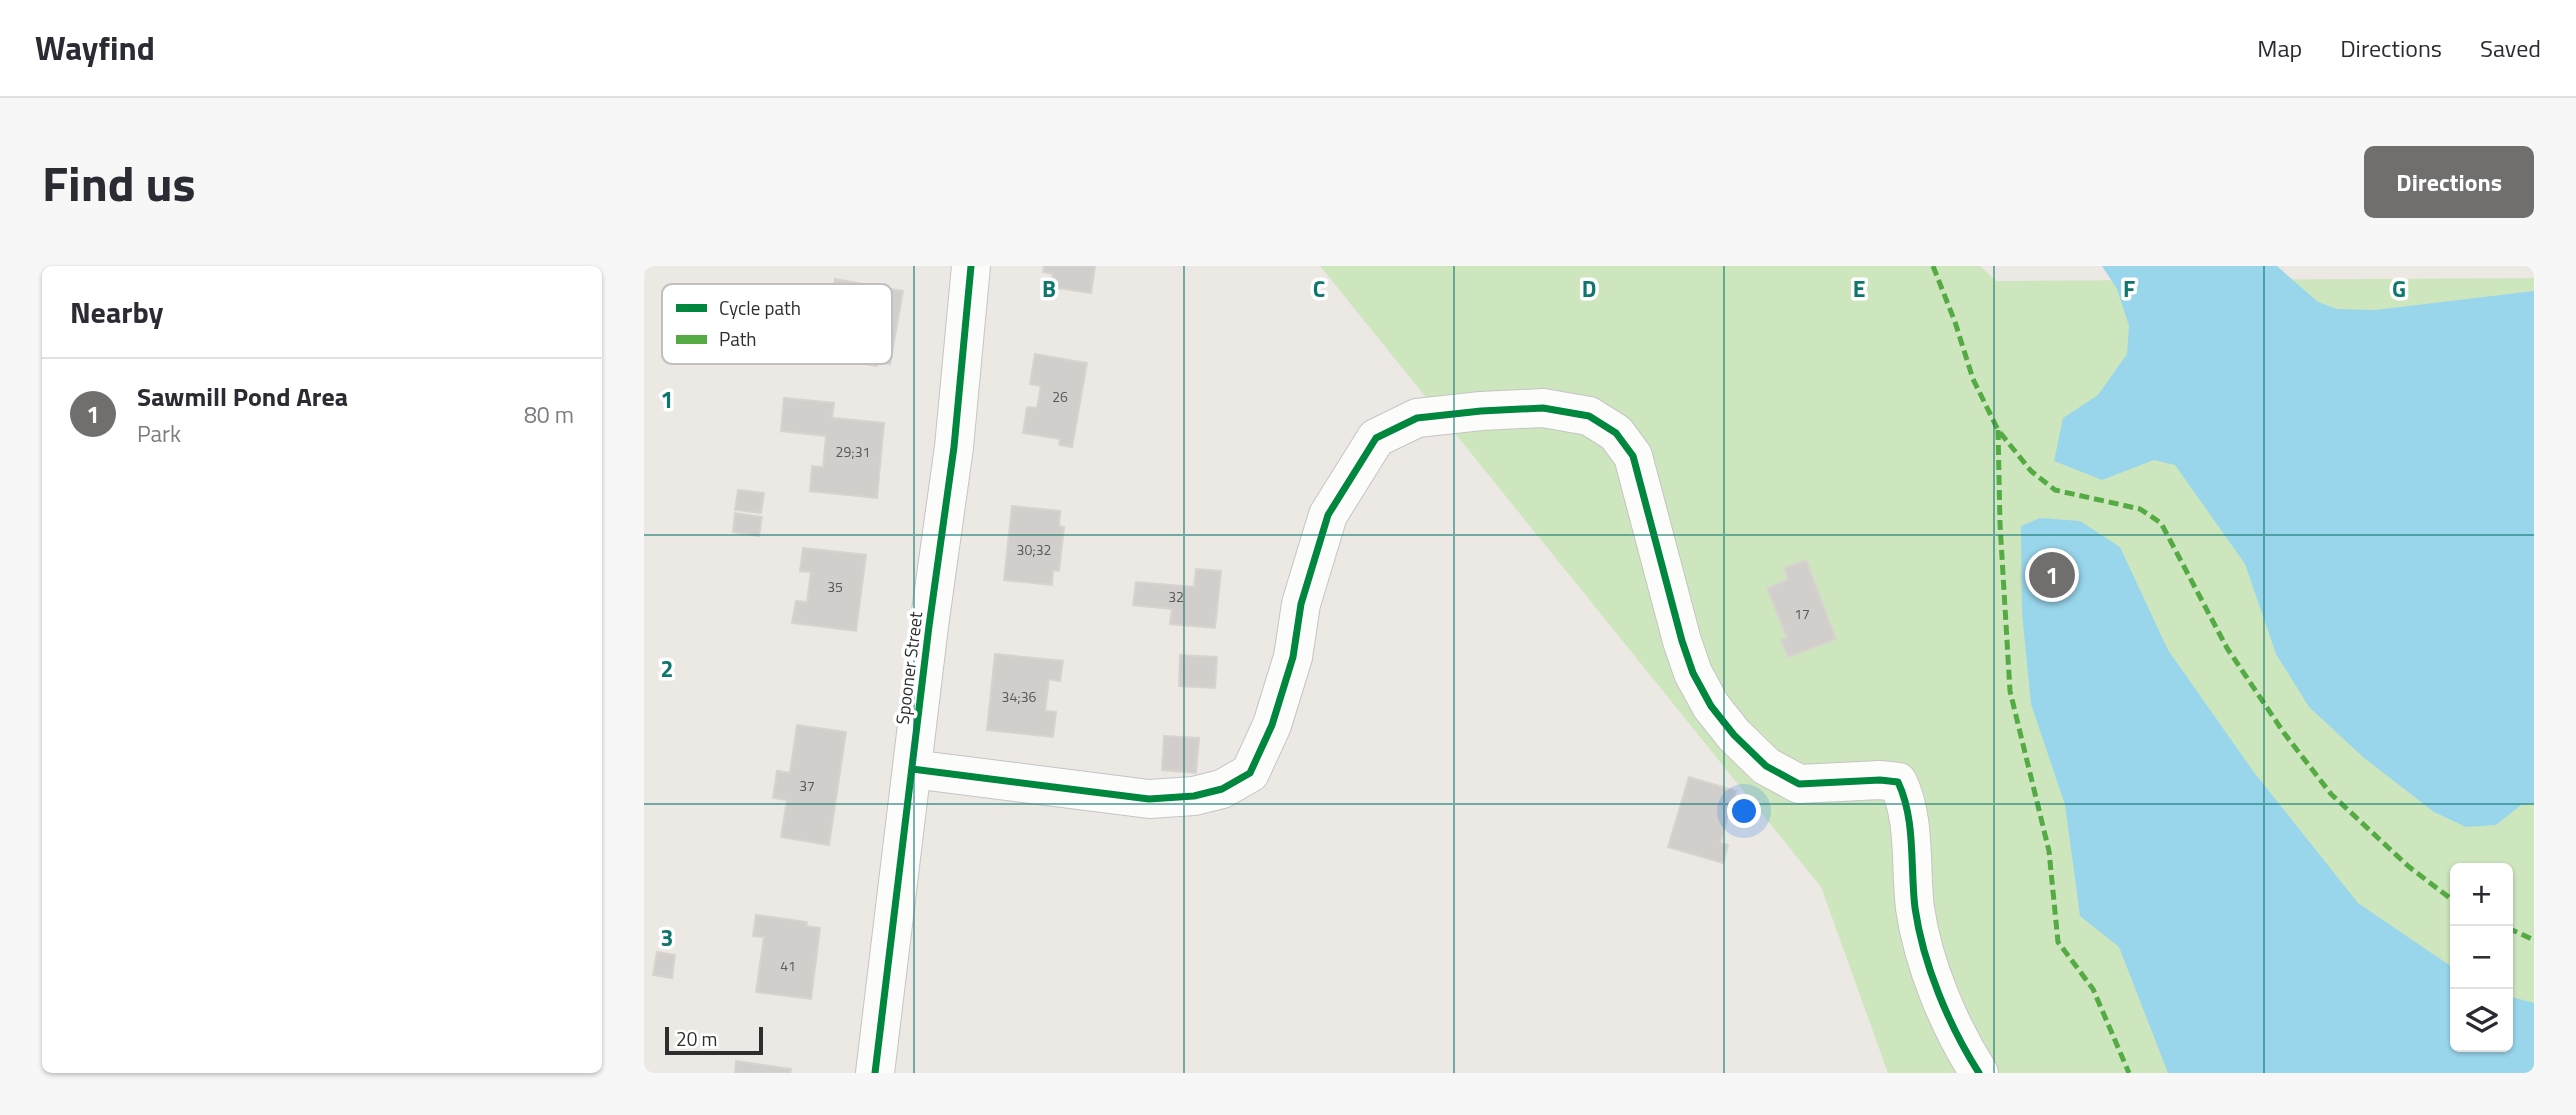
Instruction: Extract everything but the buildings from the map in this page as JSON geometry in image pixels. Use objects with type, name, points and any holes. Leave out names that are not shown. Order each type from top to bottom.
[{"type":"street","name":"Spooner Street","points":[[875,1073],[954,447],[971,266]]},
{"type":"street","points":[[912,769],[1149,799],[1194,796],[1222,789],[1250,773],[1272,725],[1293,657],[1301,604],[1328,515],[1376,438],[1417,418],[1481,411],[1543,408],[1588,416],[1616,433],[1633,456],[1693,673],[1711,706],[1734,735],[1766,766],[1799,784],[1880,780],[1898,782],[1907,800],[1916,910],[1923,940],[1944,1004],[1979,1073]]},
{"type":"green space","points":[[1320,266],[1980,266],[1996,281],[2534,278],[2534,1073],[1888,1073],[1821,887]]},
{"type":"water","points":[[2102,266],[2277,266],[2318,302],[2337,309],[2375,310],[2534,291],[2534,804],[2521,805],[2496,825],[2466,827],[2434,812],[2363,757],[2309,707],[2276,654],[2245,564],[2175,465],[2154,460],[2102,480],[2054,461],[2063,418],[2098,395],[2127,354],[2129,326],[2117,289]]},
{"type":"water","points":[[2040,518],[2080,521],[2120,547],[2168,650],[2253,771],[2358,903],[2450,966],[2450,1052],[2513,1052],[2513,997],[2534,1003],[2534,1073],[2168,1073],[2119,947],[2080,916],[2065,805],[2031,704],[2022,614],[2021,526]]},
{"type":"marked path","points":[[1933,266],[1973,379],[1998,430],[2031,471],[2055,490],[2140,509],[2161,523],[2227,648],[2284,733],[2331,794],[2408,866],[2450,898]]},
{"type":"marked path","points":[[1998,430],[2000,524],[2010,691],[2049,851],[2058,942],[2093,989],[2129,1073]]},
{"type":"marked path","points":[[2513,930],[2534,940]]},
{"type":"cycle path","points":[[875,1073],[929,626],[954,447],[971,266]]},
{"type":"cycle path","points":[[912,769],[1149,799],[1194,796],[1222,789],[1250,773],[1272,725],[1293,657],[1301,604],[1328,515],[1376,438],[1417,418],[1481,411],[1543,408],[1589,416],[1616,433],[1633,456],[1693,673],[1711,706],[1734,735],[1766,766],[1799,784],[1880,780],[1898,782],[1908,812],[1915,908],[1924,951],[1957,1035],[1979,1073]]},
{"type":"place","name":"Sawmill Pond Area","points":[[2052,575]]}]
